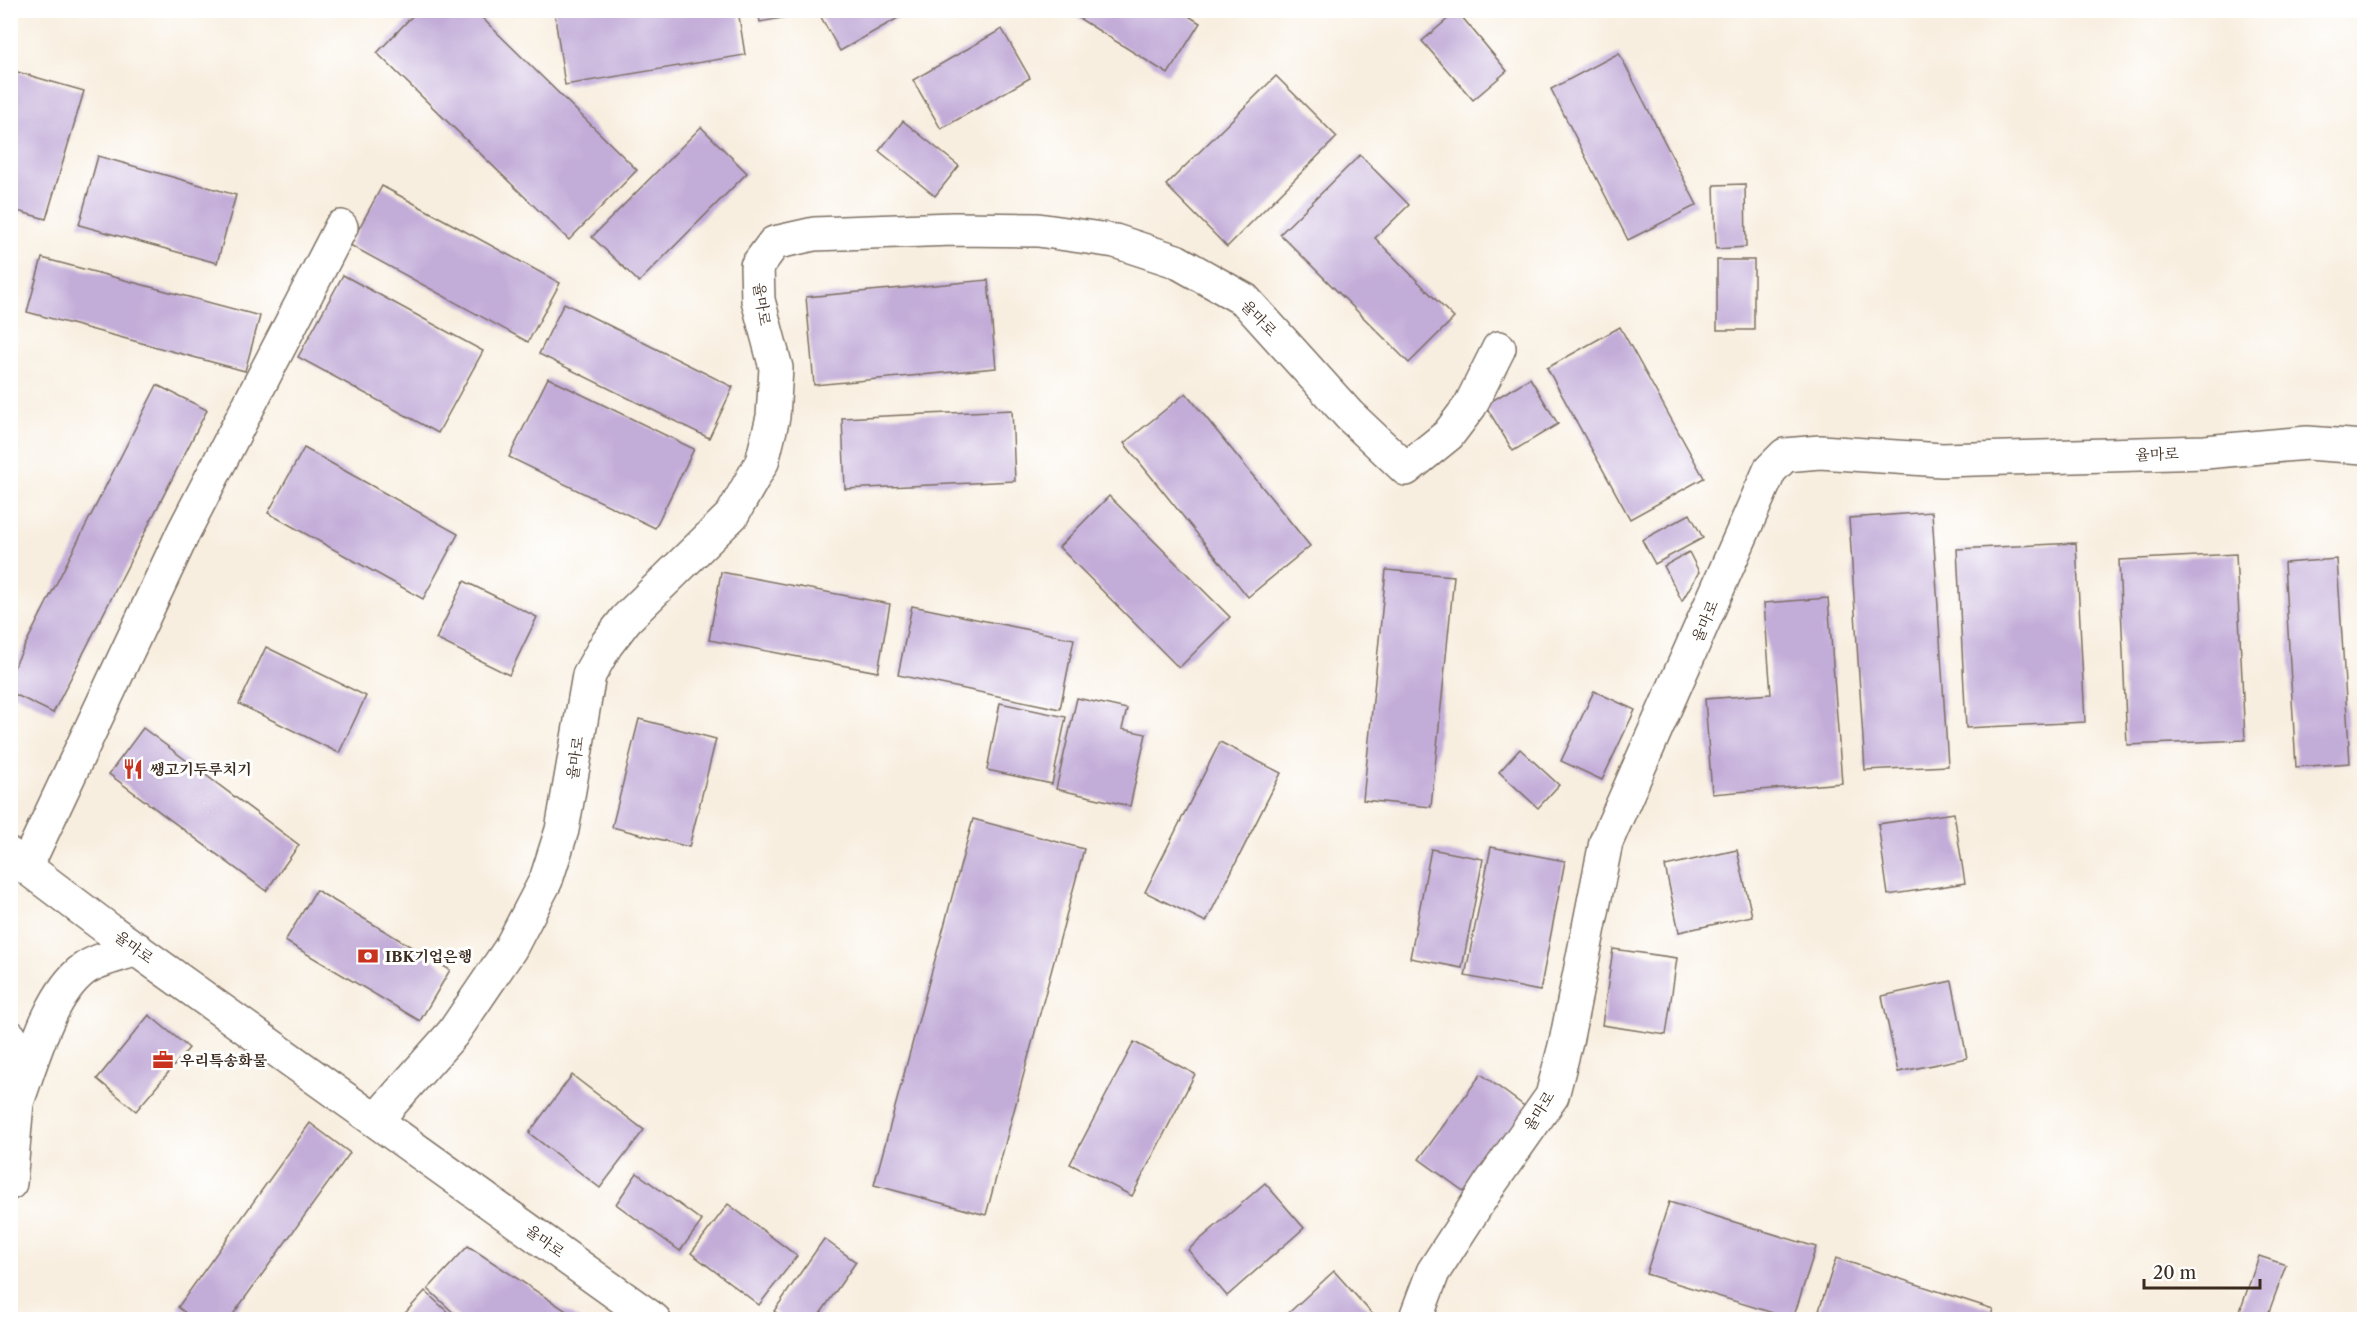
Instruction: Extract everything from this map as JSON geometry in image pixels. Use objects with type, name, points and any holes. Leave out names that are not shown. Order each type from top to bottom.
[{"type":"street","points":[[18,861],[340,227]]},
{"type":"street","name":"율마로","points":[[376,1120],[453,1033],[510,949],[546,880],[562,830],[589,675],[606,645],[626,619],[732,514],[762,462],[773,417],[776,368],[758,300],[757,266],[774,243],[814,234],[953,229],[1038,230],[1115,241],[1176,261],[1245,300],[1349,415],[1406,469],[1448,435],[1470,406],[1499,348]]},
{"type":"street","name":"율마로","points":[[1415,1320],[1433,1272],[1490,1184],[1552,1096],[1566,1042],[1606,842],[1770,470],[1785,455],[1820,452],[1942,460],[2205,452],[2307,443],[2364,447]]},
{"type":"street","name":"율마로","points":[[18,861],[137,950],[654,1320]]},
{"type":"street","points":[[16,1101],[65,987],[86,968],[137,950]]},
{"type":"street","points":[[10,1038],[16,1101],[10,1184]]},
{"type":"building","points":[[418,10],[474,10],[637,170],[569,240],[377,53]]},
{"type":"building","points":[[554,10],[738,10],[745,55],[565,85]]},
{"type":"building","points":[[758,10],[792,10],[793,16],[760,22]]},
{"type":"building","points":[[817,10],[912,10],[840,51]]},
{"type":"building","points":[[1081,10],[1179,10],[1200,23],[1168,74],[1077,17]]},
{"type":"building","points":[[1457,11],[1507,71],[1473,100],[1422,41]]},
{"type":"building","points":[[1002,29],[1030,78],[941,129],[913,80]]},
{"type":"building","points":[[1619,53],[1697,205],[1628,240],[1551,89]]},
{"type":"building","points":[[14,71],[84,91],[46,219],[10,209],[10,81]]},
{"type":"building","points":[[1276,76],[1337,137],[1227,247],[1166,185]]},
{"type":"building","points":[[903,121],[959,166],[935,196],[879,151]]},
{"type":"building","points":[[701,127],[747,173],[639,282],[592,237]]},
{"type":"building","points":[[1360,155],[1409,205],[1375,238],[1454,318],[1409,363],[1280,234]]},
{"type":"building","points":[[98,156],[236,195],[217,263],[79,225]]},
{"type":"building","points":[[1745,184],[1746,247],[1716,249],[1714,185]]},
{"type":"building","points":[[382,186],[560,283],[528,342],[350,245]]},
{"type":"building","points":[[42,258],[260,316],[245,371],[27,312]]},
{"type":"building","points":[[1717,260],[1754,260],[1754,330],[1717,330]]},
{"type":"building","points":[[343,275],[483,351],[438,433],[298,357]]},
{"type":"building","points":[[988,280],[996,368],[814,385],[806,297]]},
{"type":"building","points":[[564,303],[733,387],[709,438],[539,354]]},
{"type":"building","points":[[1620,327],[1704,478],[1630,519],[1547,368]]},
{"type":"building","points":[[548,378],[694,449],[655,528],[509,457]]},
{"type":"building","points":[[1530,378],[1558,424],[1513,451],[1485,405]]},
{"type":"building","points":[[157,385],[207,410],[53,713],[10,692],[10,675]]},
{"type":"building","points":[[1186,393],[1310,546],[1248,597],[1124,443]]},
{"type":"building","points":[[1012,410],[1015,481],[845,489],[842,418]]},
{"type":"building","points":[[304,448],[458,534],[423,599],[268,513]]},
{"type":"building","points":[[1109,496],[1230,617],[1179,668],[1059,547]]},
{"type":"building","points":[[1932,512],[1948,766],[1865,770],[1849,518]]},
{"type":"building","points":[[1690,514],[1703,538],[1655,564],[1642,540]]},
{"type":"building","points":[[2076,543],[2085,722],[1966,728],[1957,549]]},
{"type":"building","points":[[1689,552],[1699,572],[1682,601],[1664,566]]},
{"type":"building","points":[[2236,554],[2245,740],[2127,745],[2119,560]]},
{"type":"building","points":[[2337,559],[2350,763],[2296,767],[2284,563]]},
{"type":"building","points":[[1386,570],[1454,576],[1431,807],[1363,800]]},
{"type":"building","points":[[721,572],[890,604],[878,672],[709,640]]},
{"type":"building","points":[[464,581],[537,617],[509,675],[436,639]]},
{"type":"building","points":[[1828,598],[1842,783],[1712,794],[1705,699],[1771,694],[1764,603]]},
{"type":"building","points":[[912,606],[1074,639],[1060,709],[898,675]]},
{"type":"building","points":[[266,647],[366,696],[339,753],[239,704]]},
{"type":"building","points":[[1594,691],[1635,710],[1602,780],[1561,761]]},
{"type":"building","points":[[1077,698],[1127,709],[1122,729],[1146,734],[1130,806],[1056,789]]},
{"type":"building","points":[[1000,703],[1066,717],[1052,784],[987,770]]},
{"type":"building","points":[[639,719],[716,739],[689,847],[612,827]]},
{"type":"building","points":[[143,728],[299,845],[266,891],[109,774]]},
{"type":"building","points":[[1220,742],[1281,773],[1206,922],[1145,892]]},
{"type":"building","points":[[1520,749],[1559,785],[1538,808],[1499,772]]},
{"type":"building","points":[[1954,813],[1965,883],[1888,895],[1878,824]]},
{"type":"building","points":[[973,819],[1084,849],[986,1215],[874,1185]]},
{"type":"building","points":[[1491,847],[1565,861],[1540,991],[1465,976]]},
{"type":"building","points":[[1431,849],[1483,859],[1462,968],[1410,958]]},
{"type":"building","points":[[1737,850],[1752,916],[1679,932],[1665,866]]},
{"type":"building","name":"IBK기업은행","points":[[316,890],[450,970],[420,1021],[285,941]]},
{"type":"building","points":[[1613,949],[1677,958],[1666,1035],[1602,1025]]},
{"type":"building","points":[[1952,981],[1967,1058],[1898,1072],[1882,996]]},
{"type":"building","points":[[149,1015],[189,1048],[136,1111],[97,1079]]},
{"type":"building","points":[[1134,1042],[1195,1074],[1132,1196],[1070,1164]]},
{"type":"building","points":[[1481,1074],[1527,1108],[1466,1193],[1419,1159]]},
{"type":"building","points":[[572,1075],[644,1130],[600,1188],[529,1133]]},
{"type":"building","points":[[310,1123],[350,1153],[229,1320],[195,1320],[178,1307]]},
{"type":"building","points":[[637,1173],[702,1221],[680,1251],[616,1204]]},
{"type":"building","points":[[1265,1183],[1304,1228],[1227,1296],[1188,1250]]},
{"type":"building","points":[[1669,1202],[1816,1247],[1793,1319],[1646,1274]]},
{"type":"building","points":[[728,1204],[797,1256],[759,1305],[691,1253]]},
{"type":"building","points":[[824,1239],[856,1262],[816,1320],[786,1320],[774,1311]]},
{"type":"building","points":[[468,1246],[580,1320],[461,1320],[428,1289]]},
{"type":"building","points":[[2259,1256],[2286,1265],[2266,1320],[2237,1320]]},
{"type":"building","points":[[1836,1258],[1993,1309],[1990,1320],[1816,1320]]},
{"type":"building","points":[[1334,1271],[1375,1317],[1372,1320],[1281,1320]]},
{"type":"building","points":[[425,1291],[456,1320],[399,1320]]},
{"type":"place","name":"쌩고기두루치기","points":[[133,769]]},
{"type":"place","name":"IBK기업은행","points":[[368,956]]},
{"type":"place","name":"우리특송화물","points":[[163,1060]]}]
